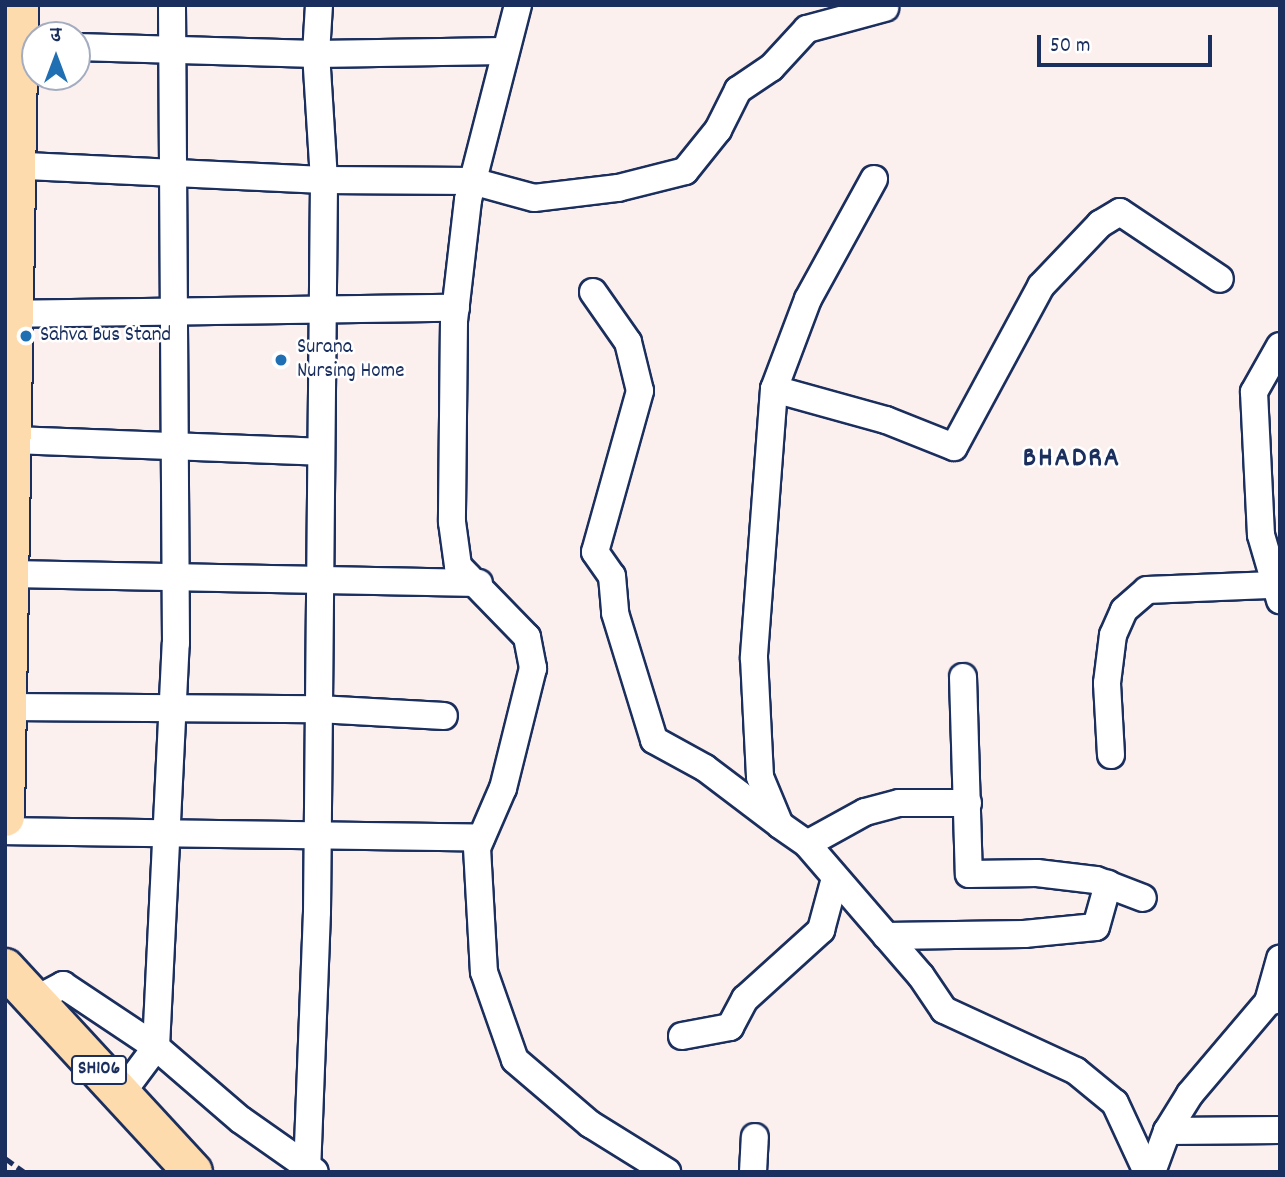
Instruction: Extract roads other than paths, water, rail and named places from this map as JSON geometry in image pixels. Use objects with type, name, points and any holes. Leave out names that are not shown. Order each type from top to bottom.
[{"type":"main road","points":[[5,817],[9,707],[8,574],[13,440],[11,165],[21,91]]},
{"type":"main road","name":"SH106","points":[[5,968],[193,1172]]},
{"type":"street","points":[[121,1094],[156,1047],[173,707],[176,449],[172,5]]},
{"type":"street","points":[[310,1170],[317,835],[324,180],[316,54],[319,5]]},
{"type":"street","points":[[518,5],[472,181],[456,308],[452,523],[458,566],[479,583],[527,637],[533,668],[503,788],[481,838],[477,860],[484,972],[515,1060],[590,1124],[667,1172]]},
{"type":"street","points":[[11,165],[324,180],[472,181],[534,198],[618,188],[685,171],[718,130],[738,90],[771,68],[807,29],[885,8]]},
{"type":"street","points":[[91,47],[316,54],[504,51]]},
{"type":"street","points":[[780,825],[760,777],[754,659],[774,389],[808,299],[874,179]]},
{"type":"street","points":[[774,389],[886,420],[954,447],[1041,285],[1100,224],[1120,212],[1220,279]]},
{"type":"street","points":[[593,292],[628,342],[640,391],[595,552],[612,576],[615,613],[654,740],[705,768],[807,844],[886,936],[944,1010],[1076,1071],[1115,1102],[1147,1172]]},
{"type":"street","points":[[10,314],[456,308]]},
{"type":"street","points":[[1111,755],[1107,683],[1113,635],[1124,610],[1147,590],[1277,592],[1261,535],[1254,392],[1280,346]]},
{"type":"street","points":[[13,440],[176,449],[320,452]]},
{"type":"street","points":[[8,574],[479,583]]},
{"type":"street","points":[[963,677],[969,874],[1037,873],[1108,884],[1143,898]]},
{"type":"street","points":[[9,707],[318,709],[444,716]]},
{"type":"street","points":[[807,844],[865,811],[899,803],[968,803]]},
{"type":"street","points":[[5,831],[481,838]]},
{"type":"street","points":[[682,1036],[730,1027],[745,999],[821,930],[835,878]]},
{"type":"street","points":[[886,936],[1024,933],[1097,927],[1108,884]]},
{"type":"street","points":[[1153,1172],[1167,1130],[1211,1067],[1274,1000],[1280,959]]},
{"type":"street","points":[[35,1000],[63,985],[156,1047],[241,1120],[310,1170]]},
{"type":"street","points":[[1167,1130],[1280,1130]]},
{"type":"street","points":[[753,1172],[755,1138]]},
{"type":"railway","points":[[5,1158],[24,1172]]},
{"type":"place","name":"Sahva Bus Stand","points":[[26,336]]},
{"type":"place","name":"Surana Nursing Home","points":[[281,360]]},
{"type":"district","name":"BHADRA","points":[[1072,460]]}]
